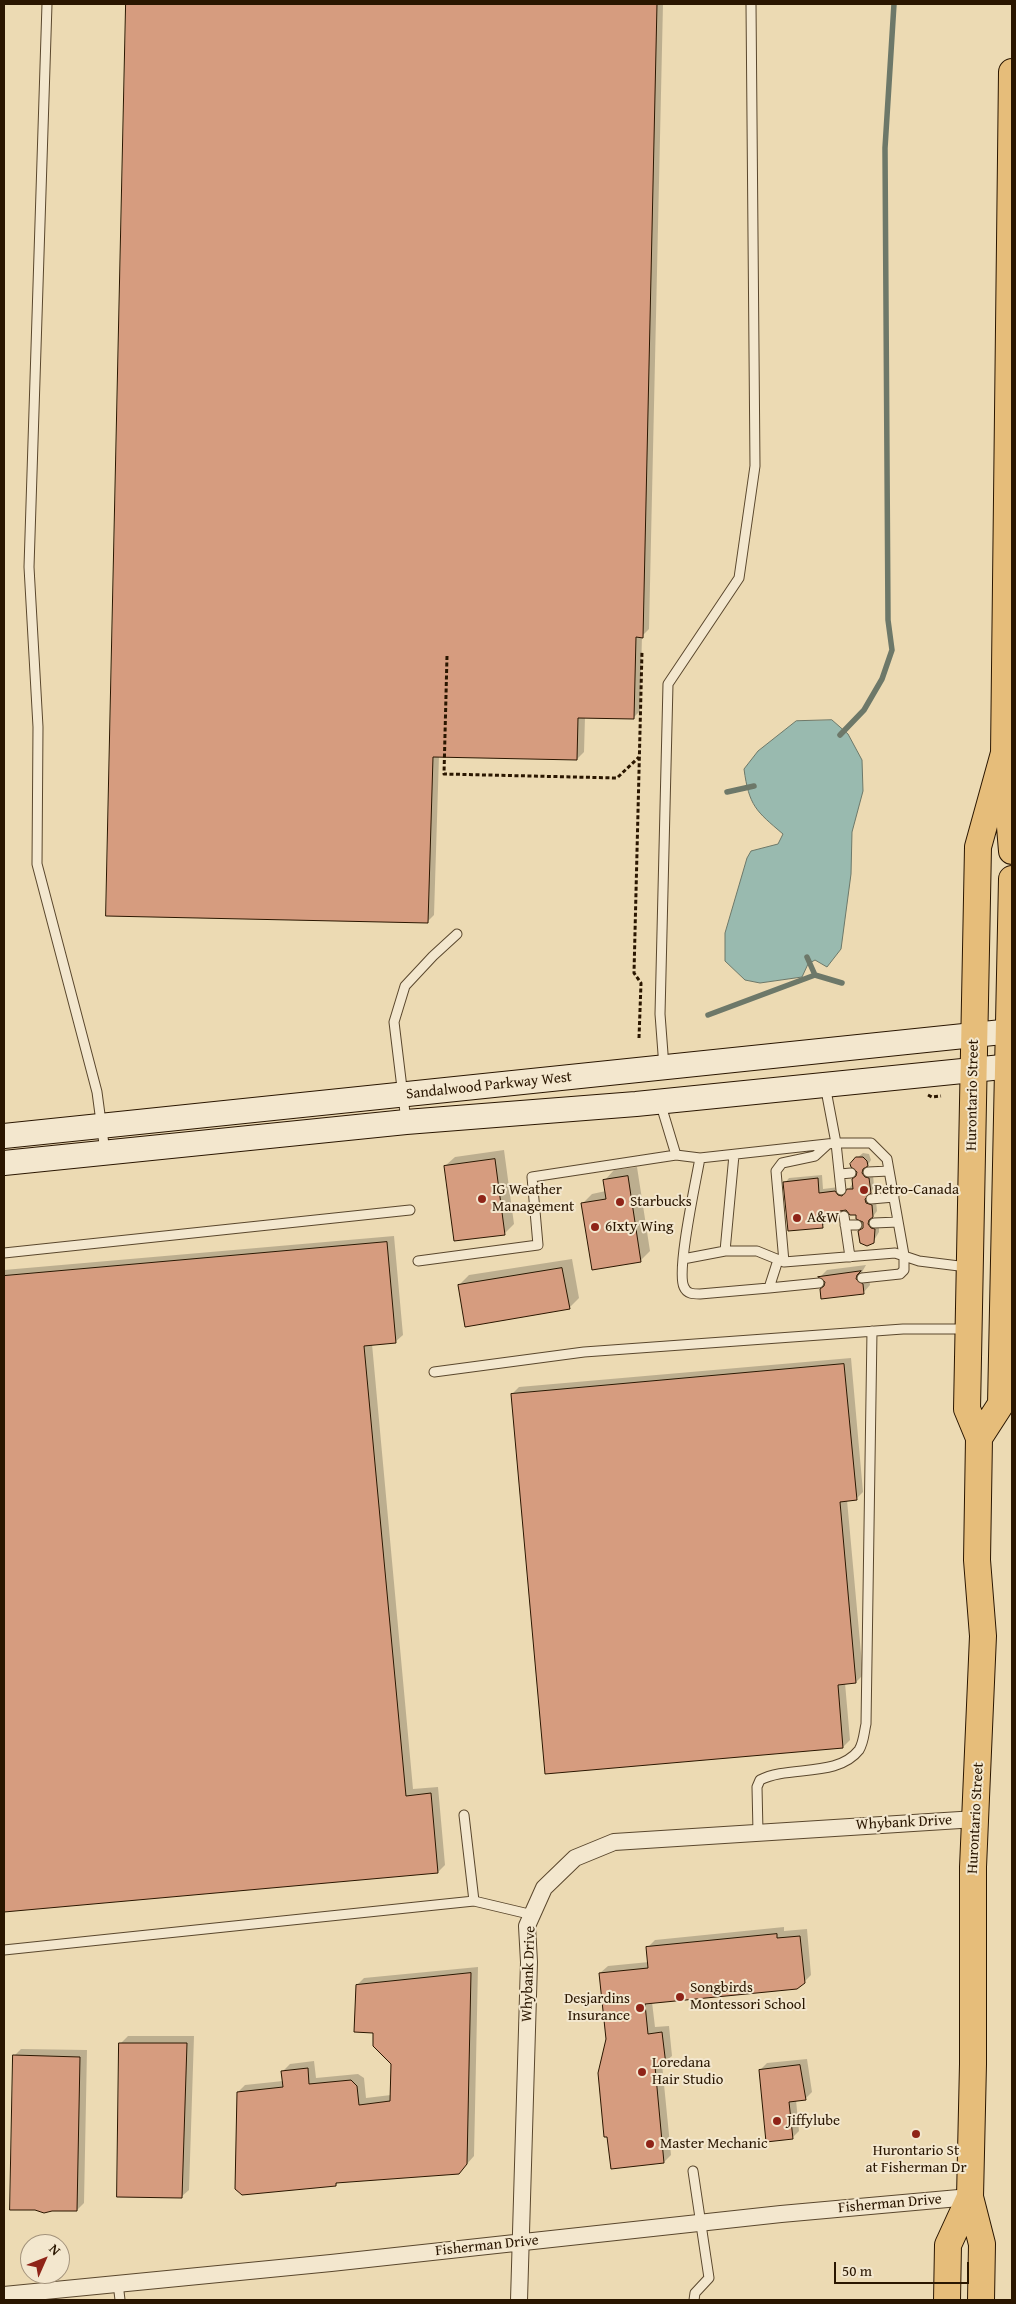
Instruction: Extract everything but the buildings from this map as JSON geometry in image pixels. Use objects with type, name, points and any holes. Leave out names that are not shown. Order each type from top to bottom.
[{"type":"main road","name":"Hurontario Street","points":[[1012,72],[1004,753],[1012,851]]},
{"type":"main road","name":"Hurontario Street","points":[[981,2300],[982,2244],[970,2197],[973,2064],[972,1922],[983,1636],[977,1560],[979,1438],[967,1408],[968,1329],[978,847],[1004,753]]},
{"type":"main road","points":[[979,1438],[1001,1404],[1010,1066],[1012,878]]},
{"type":"main road","name":"Sandalwood Parkway West","points":[[4,1136],[1010,1031]]},
{"type":"main road","name":"Sandalwood Parkway West","points":[[4,1163],[406,1122],[660,1101],[1010,1066]]},
{"type":"main road","name":"Hurontario Street","points":[[947,2300],[948,2245],[970,2197]]},
{"type":"street","name":"Whybank Drive","points":[[519,2300],[529,1962],[527,1926],[544,1888],[575,1858],[614,1842],[976,1819]]},
{"type":"street","name":"Fisherman Drive","points":[[4,2295],[331,2264],[781,2214],[970,2197]]},
{"type":"lane","points":[[47,4],[29,567],[38,727],[37,864],[97,1092],[105,1154]]},
{"type":"lane","points":[[664,1067],[660,1014],[668,684],[739,578],[755,466],[751,4]]},
{"type":"lane","points":[[406,1122],[394,1022],[405,986],[457,934]]},
{"type":"lane","points":[[825,1085],[832,1143],[840,1174],[841,1190]]},
{"type":"lane","points":[[660,1101],[676,1155]]},
{"type":"lane","points":[[770,1288],[781,1262],[776,1171],[782,1163],[815,1156],[832,1143]]},
{"type":"lane","points":[[418,1261],[538,1245],[532,1177],[676,1155],[700,1158],[832,1143],[871,1143],[887,1159],[904,1255],[904,1270],[900,1274],[862,1278]]},
{"type":"lane","points":[[725,1251],[734,1155]]},
{"type":"lane","points":[[700,1158],[683,1259],[683,1285],[690,1294],[819,1283]]},
{"type":"lane","points":[[868,1172],[889,1171]]},
{"type":"lane","points":[[840,1174],[852,1173]]},
{"type":"lane","points":[[871,1199],[894,1197]]},
{"type":"lane","points":[[4,1254],[410,1210]]},
{"type":"lane","points":[[850,1257],[845,1221],[857,1225]]},
{"type":"lane","points":[[874,1223],[898,1222]]},
{"type":"lane","points":[[683,1259],[725,1251],[750,1250],[781,1262],[888,1253],[904,1255],[919,1261],[970,1268]]},
{"type":"lane","points":[[434,1372],[584,1352],[903,1328],[968,1329]]},
{"type":"lane","points":[[758,1832],[757,1787],[760,1780],[769,1776],[827,1767],[844,1761],[858,1750],[863,1741],[866,1724],[872,1331]]},
{"type":"lane","points":[[464,1815],[474,1901]]},
{"type":"lane","points":[[4,1950],[474,1901],[533,1914]]},
{"type":"lane","points":[[693,2171],[709,2278],[695,2293],[694,2300]]},
{"type":"lane","points":[[118,2283],[120,2300]]},
{"type":"path","points":[[639,1038],[641,983],[634,973],[642,651]]},
{"type":"path","points":[[446,656],[444,774],[617,778],[640,756]]},
{"type":"water","points":[[832,720],[848,734],[862,760],[863,791],[852,832],[851,874],[841,949],[827,967],[815,960],[808,964],[802,977],[760,983],[745,980],[725,961],[725,933],[747,858],[751,851],[778,844],[783,834],[755,807],[748,792],[744,769],[758,751],[796,721]]},
{"type":"waterway","points":[[840,735],[864,710],[882,679],[892,650],[888,620],[885,148],[894,4]]},
{"type":"waterway","points":[[727,792],[754,786]]},
{"type":"waterway","points":[[807,957],[815,975],[842,983]]},
{"type":"waterway","points":[[708,1015],[815,975]]},
{"type":"place","name":"Petro-Canada","points":[[864,1190]]},
{"type":"place","name":"IG Weather Management","points":[[482,1199]]},
{"type":"place","name":"Starbucks","points":[[620,1202]]},
{"type":"place","name":"A&W","points":[[797,1218]]},
{"type":"place","name":"6Ixty Wing","points":[[595,1227]]},
{"type":"place","name":"Songbirds Montessori School","points":[[680,1997]]},
{"type":"place","name":"Desjardins Insurance","points":[[640,2008]]},
{"type":"place","name":"Loredana Hair Studio","points":[[642,2072]]},
{"type":"place","name":"Jiffylube","points":[[777,2121]]},
{"type":"place","name":"Hurontario St at Fisherman Dr","points":[[916,2134]]},
{"type":"place","name":"Master Mechanic","points":[[650,2144]]}]
